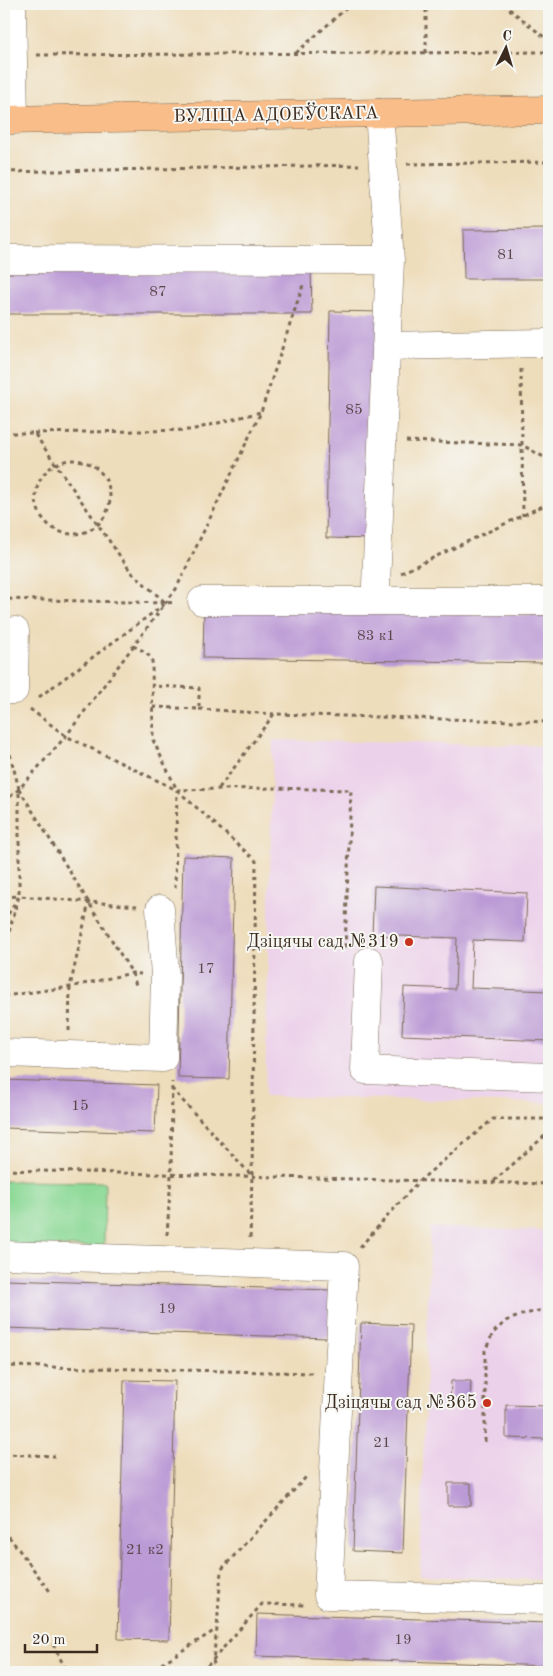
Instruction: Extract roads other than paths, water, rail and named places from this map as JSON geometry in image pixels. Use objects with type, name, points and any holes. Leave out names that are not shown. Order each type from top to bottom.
[{"type":"main road","name":"ВУЛІЦА АДОЕЎСКАГА","points":[[9,120],[549,110]]},
{"type":"lane","points":[[9,120],[12,4]]},
{"type":"lane","points":[[377,592],[390,260],[380,113]]},
{"type":"lane","points":[[4,259],[390,260]]},
{"type":"lane","points":[[386,346],[549,343]]},
{"type":"lane","points":[[202,601],[377,592],[549,601]]},
{"type":"lane","points":[[4,690],[14,690],[15,631]]},
{"type":"lane","points":[[4,1053],[162,1058],[165,975],[160,909]]},
{"type":"lane","points":[[357,955],[365,1070],[549,1077]]},
{"type":"lane","points":[[4,1255],[344,1266],[328,1595],[549,1600]]},
{"type":"place","name":"Дзіцячы сад №319","points":[[409,942]]},
{"type":"place","name":"Дзіцячы сад №365","points":[[487,1403]]}]
